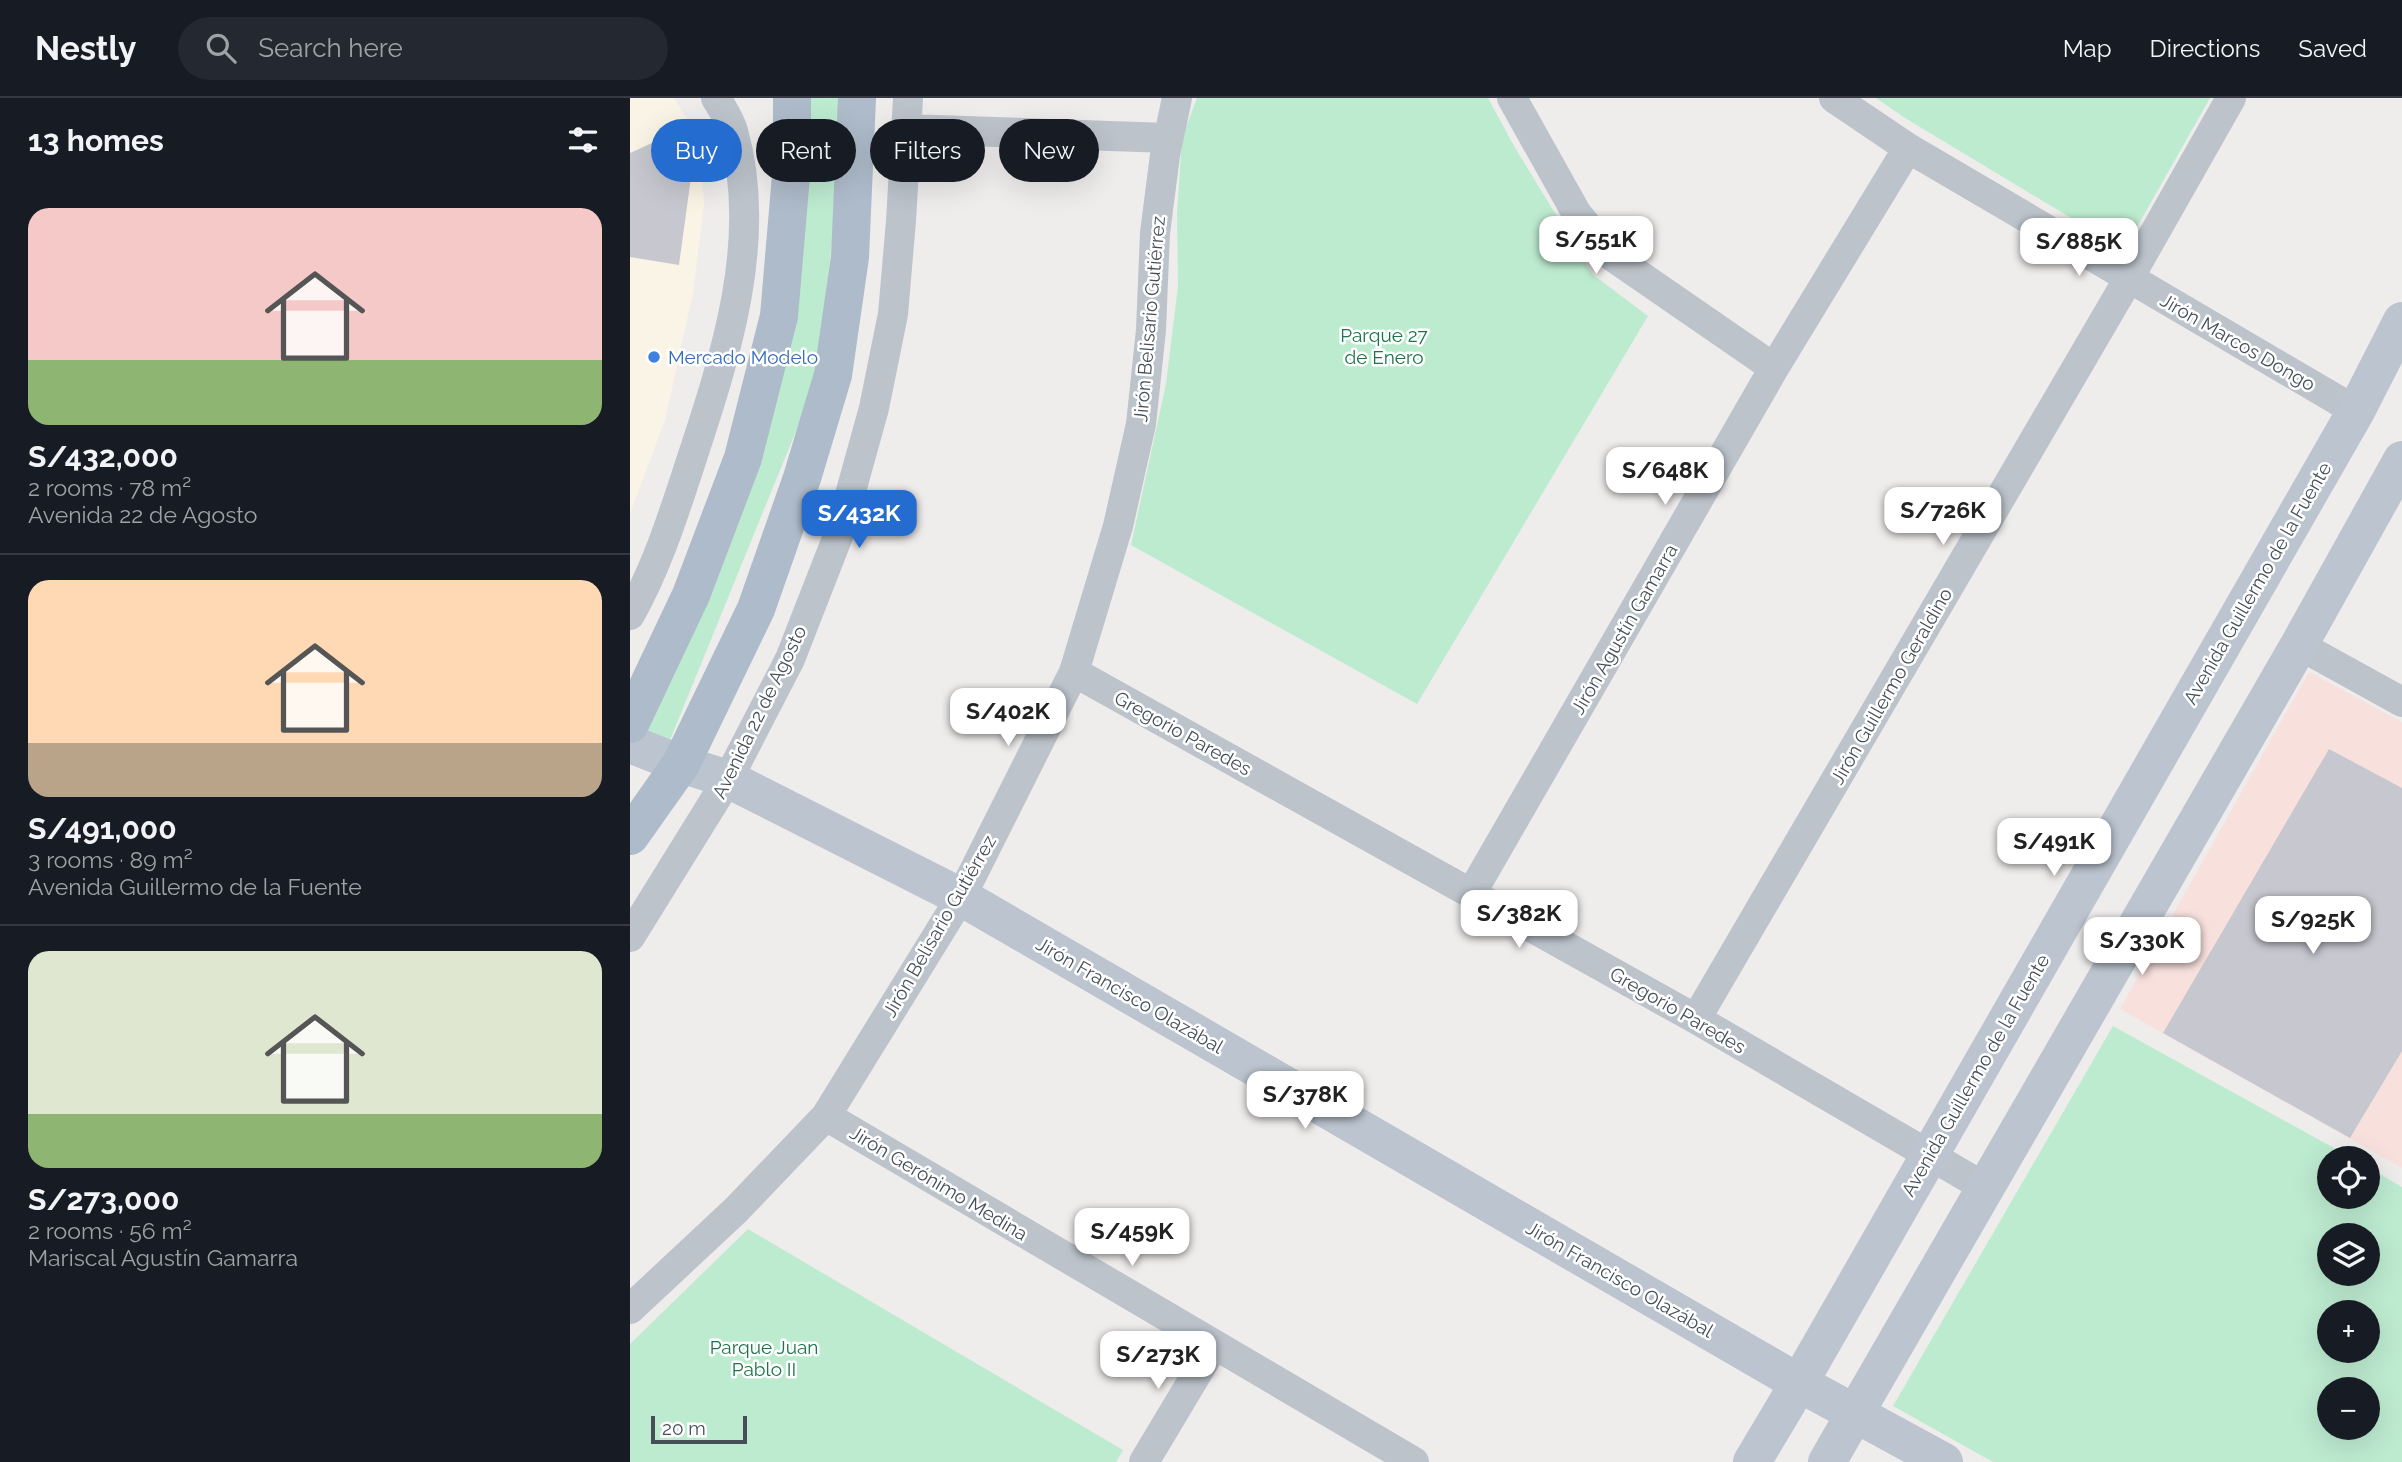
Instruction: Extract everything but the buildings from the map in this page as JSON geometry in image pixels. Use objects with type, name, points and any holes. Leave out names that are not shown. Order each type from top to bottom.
[{"type":"main road","points":[[764,98],[773,119]]},
{"type":"main road","points":[[792,98],[792,119]]},
{"type":"main road","points":[[630,836],[681,764],[755,609],[802,478],[833,375],[850,257],[857,98]]},
{"type":"main road","points":[[630,724],[691,595],[743,458],[779,316],[790,182]]},
{"type":"main road","name":"Avenida Guillermo de la Fuente","points":[[1752,1462],[2356,411],[2402,321]]},
{"type":"main road","points":[[1827,1462],[2299,645],[2402,460]]},
{"type":"main road","name":"Jirón Francisco Olazábal","points":[[630,744],[729,779],[961,897],[1799,1383],[1944,1462]]},
{"type":"street","points":[[630,615],[645,589],[660,550],[710,403],[728,334],[742,261],[744,192],[733,130],[716,98]]},
{"type":"street","name":"Avenida 22 de Agosto","points":[[907,119],[908,98]]},
{"type":"street","name":"Jirón Belisario Gutiérrez","points":[[630,1309],[736,1210],[826,1116],[961,897],[1074,672],[1118,526],[1141,424],[1151,330],[1155,233],[1168,138],[1177,98]]},
{"type":"street","points":[[1512,98],[1577,214],[1613,257],[1774,368]]},
{"type":"street","name":"Jirón Marcos Dongo","points":[[1834,98],[1908,148],[2356,411]]},
{"type":"street","name":"Jirón Guillermo Geraldino","points":[[1696,1019],[2129,278],[2231,98]]},
{"type":"street","points":[[985,132],[1168,138]]},
{"type":"street","name":"Jirón Agustín Gamarra","points":[[1471,894],[1774,368],[1908,148]]},
{"type":"street","name":"Avenida 22 de Agosto","points":[[630,937],[729,779],[790,659],[840,530],[874,408],[893,314],[903,182]]},
{"type":"street","points":[[2299,645],[2402,702]]},
{"type":"street","name":"Gregorio Paredes","points":[[1074,672],[1696,1019],[1986,1188]]},
{"type":"street","name":"Jirón Gerónimo Medina","points":[[826,1116],[1414,1462]]},
{"type":"street","points":[[1144,1462],[1214,1345]]},
{"type":"shaded area","name":"Mercado Modelo","points":[[630,98],[674,98],[686,119],[651,119],[651,182],[702,182],[704,205],[693,293],[665,420],[630,514]]},
{"type":"shaded area","points":[[2309,672],[2402,722],[2402,1168],[2380,1156],[2380,1146],[2363,1146],[2120,1009]]},
{"type":"green space","points":[[807,98],[846,98],[846,119],[804,119]]},
{"type":"green space","name":"Parque 27 de Enero","points":[[1197,98],[1488,98],[1592,274],[1648,316],[1417,704],[1131,545],[1166,384],[1178,286],[1177,214],[1182,138]]},
{"type":"green space","points":[[1876,98],[2210,98],[2124,250]]},
{"type":"green space","points":[[793,182],[839,182],[816,382],[668,745],[642,741],[737,522]]},
{"type":"green space","points":[[2113,1026],[2330,1146],[2317,1146],[2317,1209],[2380,1209],[2380,1174],[2402,1187],[2402,1462],[1993,1462],[1893,1406]]},
{"type":"green space","name":"Parque Juan Pablo II","points":[[748,1229],[1123,1450],[1116,1462],[630,1462],[630,1344]]},
{"type":"place","name":"Mercado Modelo","points":[[654,357]]}]
